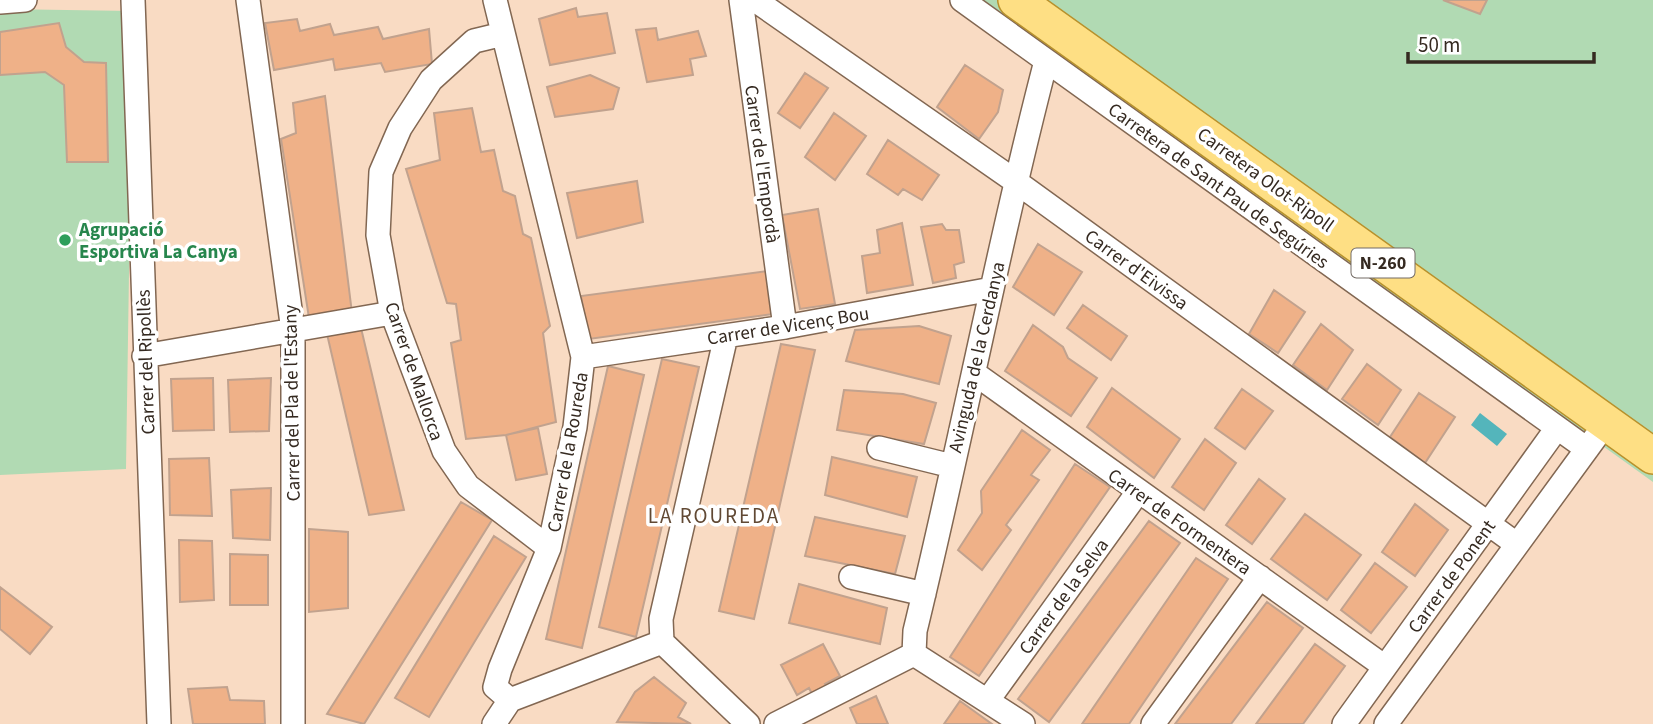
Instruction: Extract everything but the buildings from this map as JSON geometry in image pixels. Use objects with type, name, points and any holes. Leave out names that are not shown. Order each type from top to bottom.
[{"type":"main road","name":"Carretera Olot-Ripoll","points":[[1016,0],[1596,436],[1653,456]]},
{"type":"street","points":[[0,2],[25,0]]},
{"type":"street","name":"Carrer del Ripollès","points":[[133,0],[159,724]]},
{"type":"street","name":"Carrer del Pla de l'Estany","points":[[248,0],[293,331],[293,724]]},
{"type":"street","name":"Carrer de la Roureda","points":[[495,0],[583,357],[575,427],[549,548],[495,687],[510,699]]},
{"type":"street","name":"Carrer de l'Empordà","points":[[741,0],[785,327]]},
{"type":"street","name":"Carrer d'Eivissa","points":[[755,0],[1015,181],[1515,543]]},
{"type":"street","name":"Carretera de Sant Pau de Segúries","points":[[962,0],[1557,428],[1596,436]]},
{"type":"street","name":"Carrer de Mallorca","points":[[503,34],[474,40],[431,80],[400,128],[381,172],[378,235],[392,313],[444,451],[468,486],[549,548]]},
{"type":"street","name":"Avinguda de la Cerdanya","points":[[914,654],[915,631],[1015,181],[1046,61]]},
{"type":"street","name":"Carrer de Vicenç Bou","points":[[583,357],[785,327],[992,289]]},
{"type":"street","points":[[144,356],[392,313]]},
{"type":"street","points":[[726,336],[661,619],[662,642],[748,724]]},
{"type":"street","name":"Carrer de Formentera","points":[[974,373],[1385,667]]},
{"type":"street","name":"Carrer de Ponent","points":[[1344,724],[1557,428]]},
{"type":"street","name":"Carrer de Ponent","points":[[1386,724],[1515,543],[1596,436]]},
{"type":"street","points":[[879,448],[952,466]]},
{"type":"street","name":"Carrer de la Selva","points":[[988,700],[1138,492]]},
{"type":"street","points":[[850,577],[924,594]]},
{"type":"street","points":[[1153,724],[1260,577]]},
{"type":"street","points":[[494,724],[510,699],[662,642]]},
{"type":"street","points":[[776,724],[914,654],[1023,724]]},
{"type":"green space","points":[[980,0],[1653,0],[1653,482]]},
{"type":"green space","name":"Agrupació Esportiva La Canya","points":[[0,9],[133,11],[126,469],[0,475]]},
{"type":"water","points":[[1480,413],[1507,434],[1497,446],[1471,425]]},
{"type":"place","name":"Agrupació Esportiva La Canya","points":[[65,240]]},
{"type":"district","name":"LA ROUREDA","points":[[714,516]]}]
